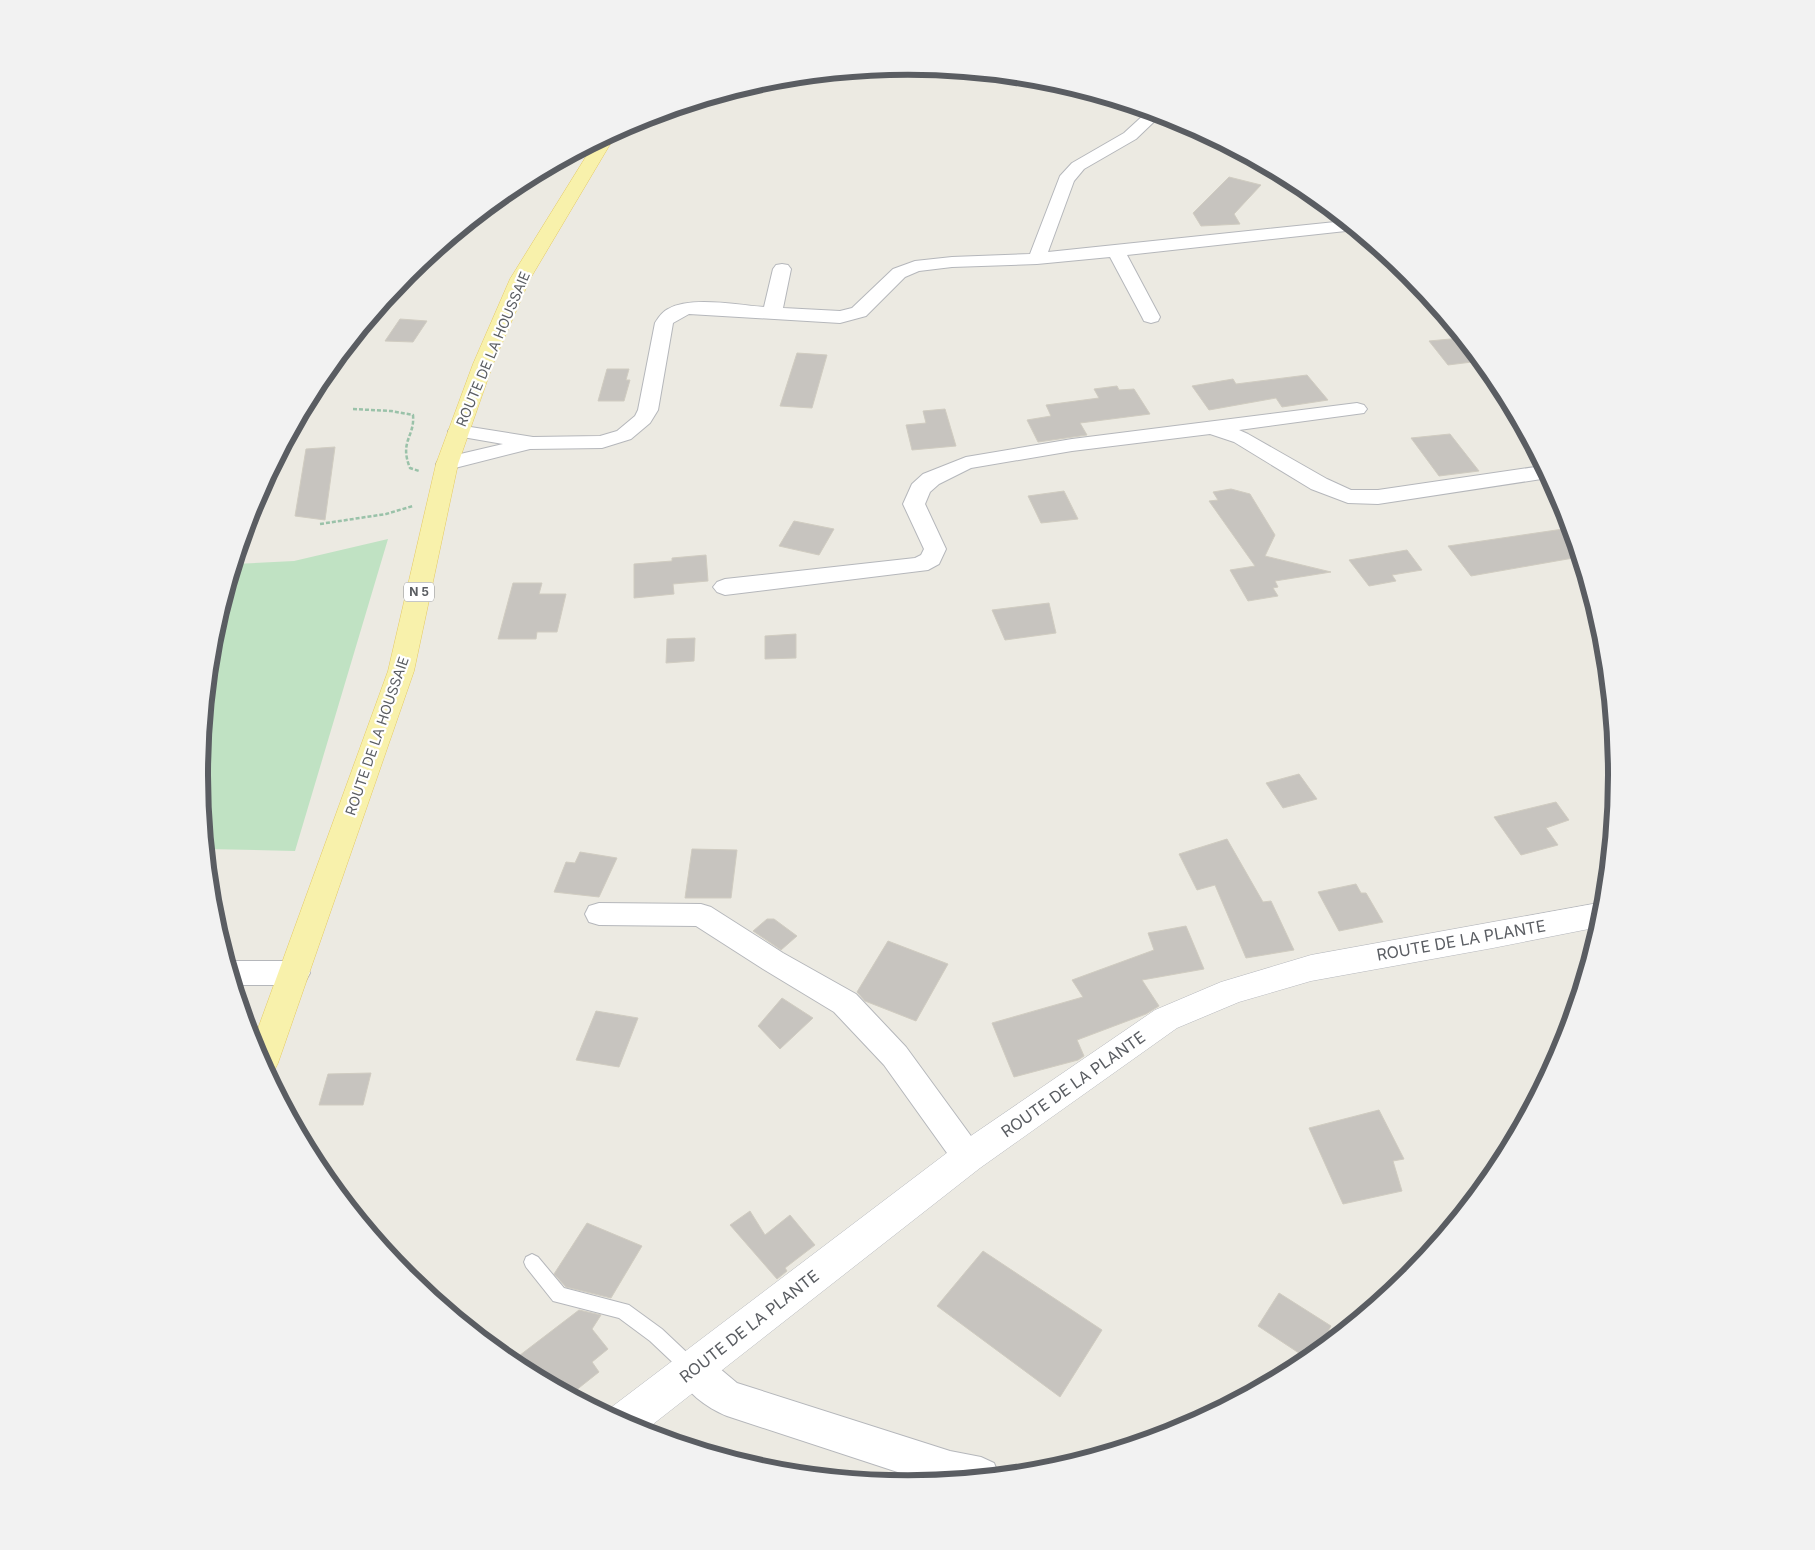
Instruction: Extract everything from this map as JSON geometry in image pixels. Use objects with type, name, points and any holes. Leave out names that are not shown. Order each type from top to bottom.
[{"type":"main road","name":"ROUTE DE LA HOUSSAIE","points":[[266,1053],[401,671],[444,478],[458,431],[520,279],[598,147]]},
{"type":"main road","name":"ROUTE DE LA PLANTE","points":[[631,1418],[968,1157],[1166,1019],[1232,991],[1311,968],[1493,936],[1593,916]]},
{"type":"street","points":[[1037,260],[1066,180],[1071,173],[1078,166],[1130,136],[1149,118]]},
{"type":"street","points":[[458,431],[533,443],[602,442],[624,435],[635,427],[648,410],[664,323],[675,311],[688,308],[840,317],[851,315],[865,307],[899,273],[915,266],[952,262],[1037,260],[1342,227]]},
{"type":"street","points":[[1117,252],[1151,317]]},
{"type":"street","points":[[772,313],[782,269]]},
{"type":"street","points":[[725,587],[920,565],[931,559],[935,549],[914,504],[920,489],[931,479],[966,463],[1072,445],[1357,409]]},
{"type":"street","points":[[1215,428],[1241,438],[1319,484],[1348,496],[1378,497],[1539,473]]},
{"type":"street","points":[[444,478],[533,443]]},
{"type":"street","points":[[598,914],[701,915],[773,961],[845,1003],[895,1056],[968,1157]]},
{"type":"street","points":[[236,973],[295,974]]},
{"type":"street","points":[[693,1370],[727,1398],[950,1470],[964,1473]]},
{"type":"lane","points":[[532,1262],[559,1295],[623,1311],[656,1335],[693,1370]]},
{"type":"path","points":[[353,409],[391,411],[413,415],[414,423],[406,440],[404,451],[410,468],[444,478]]},
{"type":"path","points":[[320,524],[386,514],[444,478]]},
{"type":"green space","points":[[388,539],[295,851],[211,849],[208,775],[209,729],[213,684],[231,594],[241,564],[294,561]]},
{"type":"building","points":[[1229,177],[1261,185],[1234,214],[1240,224],[1201,226],[1193,213]]},
{"type":"building","points":[[400,319],[427,321],[413,342],[385,341]]},
{"type":"building","points":[[1455,339],[1472,362],[1448,365],[1429,341]]},
{"type":"building","points":[[797,353],[827,355],[812,408],[780,406]]},
{"type":"building","points":[[607,369],[629,369],[626,380],[630,380],[624,401],[598,401]]},
{"type":"building","points":[[1307,375],[1328,400],[1282,407],[1276,398],[1209,410],[1192,386],[1233,379],[1236,384]]},
{"type":"building","points":[[1117,386],[1119,390],[1134,389],[1150,414],[1080,423],[1087,435],[1038,442],[1027,420],[1051,416],[1046,405],[1099,398],[1094,389]]},
{"type":"building","points":[[945,409],[956,446],[912,450],[906,425],[926,423],[923,411]]},
{"type":"building","points":[[1450,434],[1479,471],[1439,476],[1411,438]]},
{"type":"building","points":[[335,447],[325,520],[295,516],[306,449]]},
{"type":"building","points":[[1231,489],[1250,494],[1275,535],[1265,556],[1331,572],[1275,581],[1278,587],[1273,588],[1278,596],[1248,601],[1230,570],[1255,566],[1209,501],[1218,500],[1213,492]]},
{"type":"building","points":[[1064,491],[1078,519],[1041,523],[1028,496]]},
{"type":"building","points":[[794,521],[834,529],[819,555],[779,546]]},
{"type":"building","points":[[1562,529],[1573,558],[1471,576],[1448,546]]},
{"type":"building","points":[[1407,550],[1422,570],[1392,575],[1396,581],[1369,586],[1349,560]]},
{"type":"building","points":[[706,555],[708,581],[673,584],[674,594],[634,598],[634,564],[672,561],[672,558]]},
{"type":"building","points":[[513,583],[542,583],[539,594],[566,594],[557,632],[537,632],[536,639],[498,639]]},
{"type":"building","points":[[1049,603],[1056,633],[1005,640],[992,610]]},
{"type":"building","points":[[796,634],[796,658],[765,659],[765,636]]},
{"type":"building","points":[[695,638],[694,661],[666,663],[667,639]]},
{"type":"building","points":[[1299,774],[1317,799],[1283,808],[1266,783]]},
{"type":"building","points":[[1556,802],[1569,820],[1546,828],[1558,845],[1521,855],[1494,817]]},
{"type":"building","points":[[1227,839],[1263,902],[1271,901],[1294,950],[1246,958],[1215,885],[1197,890],[1179,854]]},
{"type":"building","points":[[692,849],[737,850],[731,898],[685,898]]},
{"type":"building","points":[[580,852],[617,858],[599,897],[554,892],[566,862],[575,863]]},
{"type":"building","points":[[1356,884],[1361,893],[1366,893],[1383,922],[1339,931],[1318,892]]},
{"type":"building","points":[[767,919],[774,919],[797,936],[781,950],[753,931]]},
{"type":"building","points":[[1186,926],[1204,969],[1142,980],[1159,1006],[1146,1014],[1077,1040],[1084,1056],[1078,1060],[1014,1077],[992,1023],[1083,997],[1072,980],[1154,950],[1148,933]]},
{"type":"building","points":[[888,941],[948,964],[916,1021],[865,1001],[857,992]]},
{"type":"building","points":[[782,998],[813,1018],[780,1049],[758,1026]]},
{"type":"building","points":[[596,1011],[638,1018],[619,1067],[576,1060]]},
{"type":"building","points":[[371,1073],[363,1105],[319,1105],[328,1074]]},
{"type":"building","points":[[1379,1110],[1404,1159],[1393,1161],[1402,1191],[1343,1204],[1309,1128]]},
{"type":"building","points":[[750,1211],[765,1235],[790,1215],[815,1245],[785,1268],[787,1271],[777,1279],[730,1225]]},
{"type":"building","points":[[587,1223],[642,1246],[611,1298],[566,1287],[554,1274]]},
{"type":"building","points":[[983,1251],[1102,1330],[1060,1397],[937,1306]]},
{"type":"building","points":[[1279,1293],[1331,1326],[1325,1336],[1300,1354],[1258,1326]]},
{"type":"building","points":[[579,1310],[601,1315],[592,1329],[608,1349],[592,1362],[599,1372],[575,1391],[518,1356]]}]
